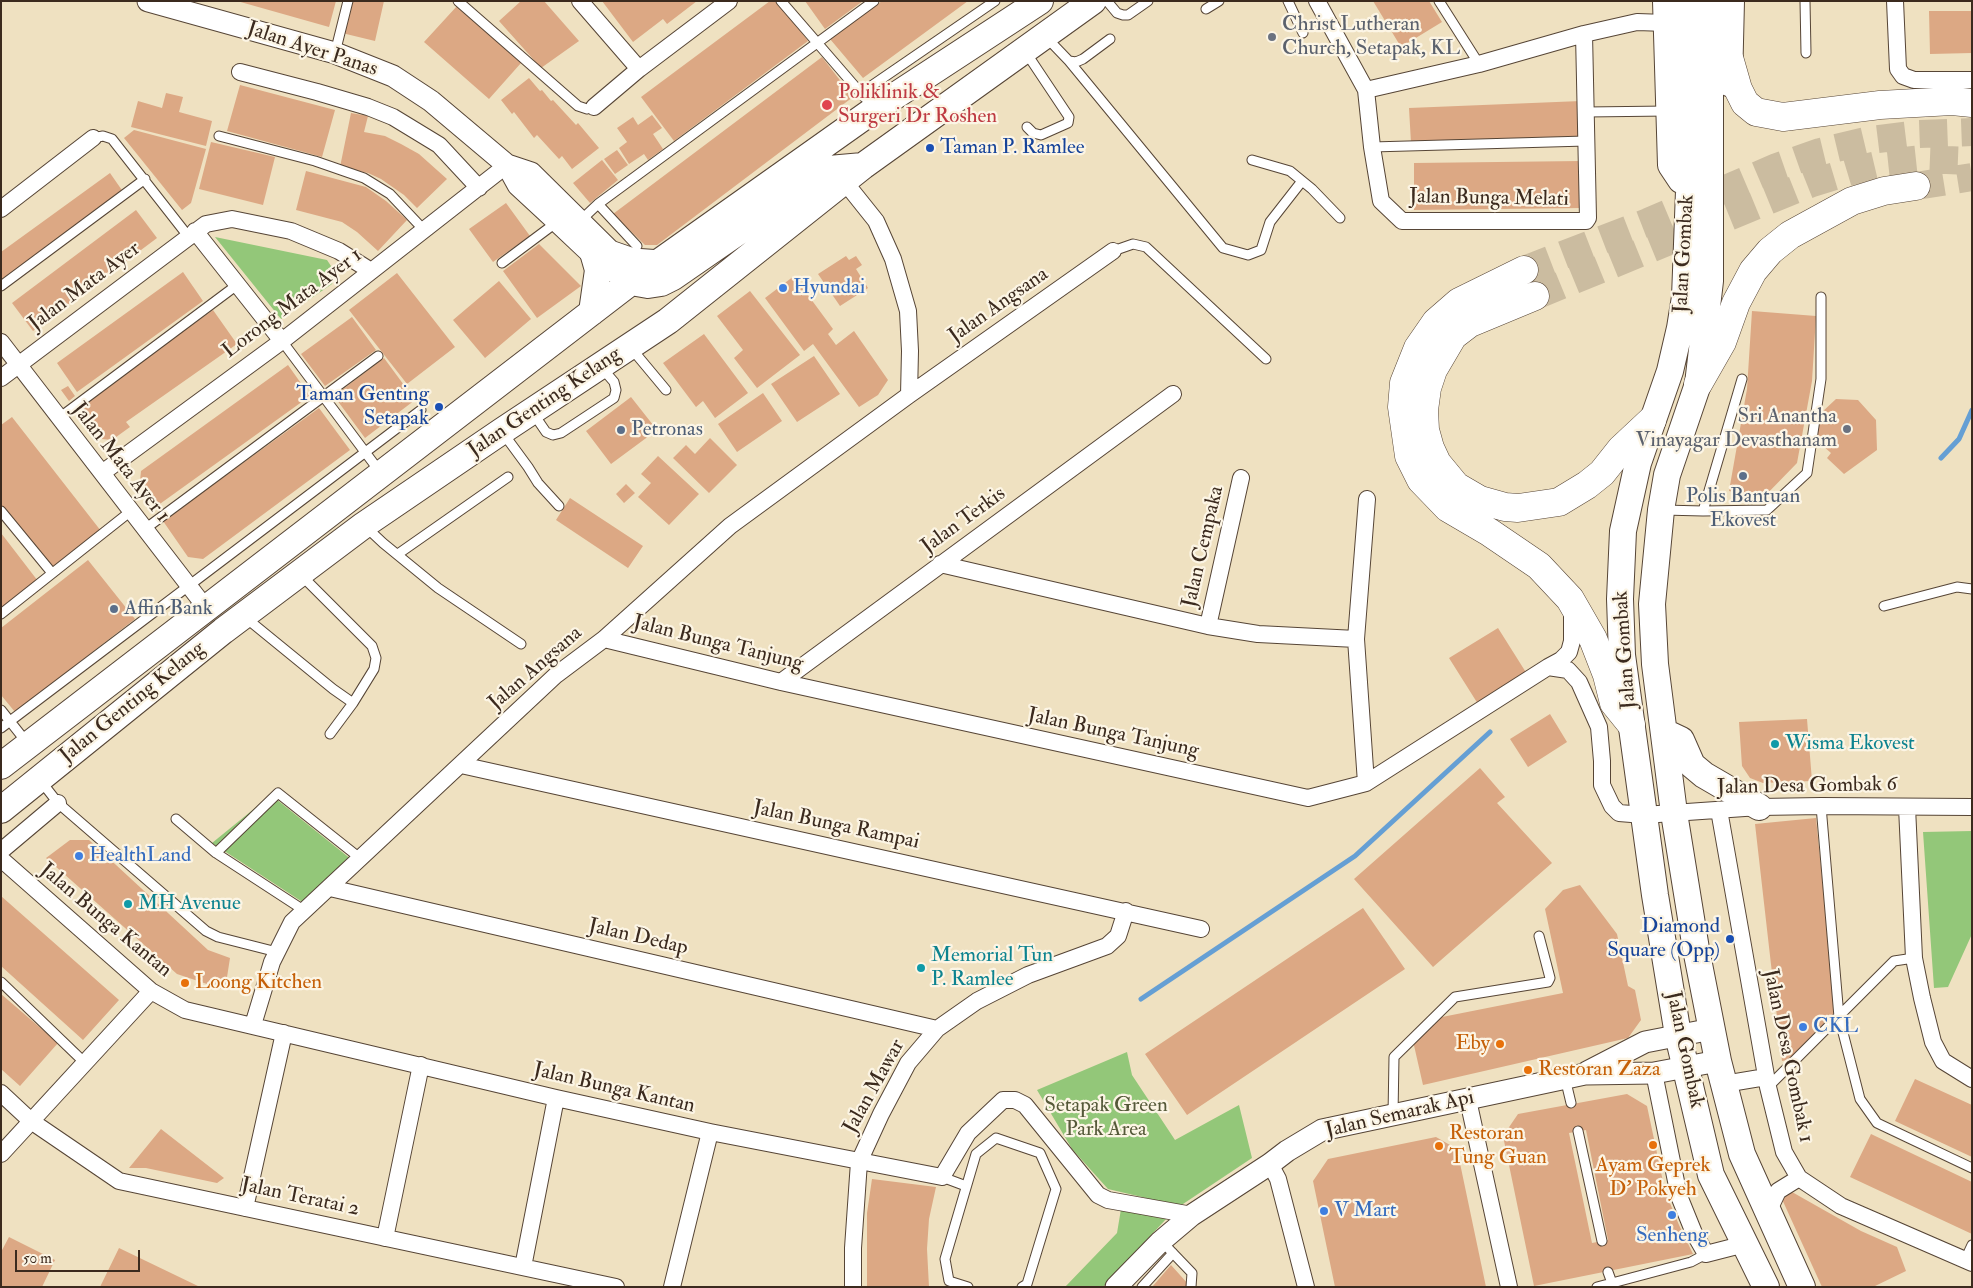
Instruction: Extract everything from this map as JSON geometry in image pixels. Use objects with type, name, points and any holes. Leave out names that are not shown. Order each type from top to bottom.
[{"type":"highway","points":[[1730,61],[1738,89],[1746,103],[1756,112],[1783,117],[1880,105],[1972,103]]},
{"type":"highway","points":[[1698,384],[1722,342],[1736,303],[1753,271],[1770,251],[1790,235],[1852,201],[1884,191],[1916,186]]},
{"type":"highway","points":[[1524,270],[1459,302],[1436,322],[1418,348],[1404,383],[1402,407],[1409,456],[1421,480],[1448,508],[1489,532],[1539,566],[1570,599],[1594,639],[1614,702],[1631,724]]},
{"type":"highway","points":[[1535,296],[1470,322],[1453,336],[1433,370],[1427,388],[1424,410],[1425,430],[1437,463],[1456,486],[1480,500],[1505,507],[1518,508],[1559,502],[1602,473],[1621,449],[1652,420]]},
{"type":"main road","name":"Jalan Genting Kelang","points":[[1,766],[868,101],[1040,1]]},
{"type":"main road","name":"Jalan Genting Kelang","points":[[1,810],[299,573],[364,525],[680,312],[854,174],[1093,1]]},
{"type":"main road","name":"Jalan Gombak","points":[[1688,1],[1688,191],[1685,297],[1670,371],[1638,463],[1623,531],[1620,599],[1622,655],[1655,895],[1678,1035],[1712,1176],[1766,1287]]},
{"type":"main road","name":"Jalan Gombak","points":[[1710,1],[1710,281],[1698,384],[1667,475],[1661,510],[1652,604],[1655,664],[1674,813],[1696,949],[1721,1073],[1742,1154],[1802,1287]]},
{"type":"main road","points":[[1710,241],[1725,197],[1731,1]]},
{"type":"main road","points":[[1666,12],[1671,165],[1688,191]]},
{"type":"main road","points":[[631,282],[648,285],[661,283],[673,277],[829,169],[854,174]]},
{"type":"main road","points":[[592,312],[598,270],[594,256]]},
{"type":"main road","points":[[1664,732],[1681,740],[1692,765],[1704,776],[1759,807]]},
{"type":"street","name":"Jalan Ayer Panas","points":[[148,1],[335,53],[393,76],[431,101],[507,166],[518,185],[594,256],[611,270],[631,282]]},
{"type":"street","points":[[594,107],[639,68],[729,1]]},
{"type":"street","name":"Jalan Bunga Melati","points":[[1317,1],[1366,90],[1372,147],[1382,201],[1402,221],[1586,221],[1588,218],[1584,34]]},
{"type":"street","points":[[1896,1],[1898,68],[1903,76],[1914,80],[1972,80]]},
{"type":"street","points":[[585,3],[639,68]]},
{"type":"street","points":[[1366,90],[1478,64],[1584,34],[1636,22],[1666,12]]},
{"type":"street","points":[[240,72],[368,107],[393,117],[439,145],[479,188]]},
{"type":"street","points":[[1,209],[94,138]]},
{"type":"street","name":"Jalan Ayer Panas","points":[[507,166],[531,172],[610,252],[633,259],[660,260]]},
{"type":"street","name":"Lorong Mata Ayer 1","points":[[102,473],[282,341],[507,166]]},
{"type":"street","points":[[854,174],[894,259],[908,311],[910,352],[908,395]]},
{"type":"street","name":"Jalan Mata Ayer","points":[[1,378],[206,224],[232,219],[291,231],[339,251],[371,271]]},
{"type":"street","points":[[192,233],[282,341]]},
{"type":"street","name":"Jalan Angsana","points":[[253,1025],[272,962],[292,922],[556,675],[604,639],[730,526],[908,395],[1113,251]]},
{"type":"street","name":"Jalan Mata Ayer 1","points":[[1,342],[206,608]]},
{"type":"street","name":"Jalan Terkis","points":[[780,682],[1173,394]]},
{"type":"street","name":"Jalan Cempaka","points":[[1208,626],[1241,478]]},
{"type":"street","points":[[1366,783],[1356,638],[1367,499]]},
{"type":"street","points":[[940,564],[1208,626],[1258,634],[1356,638]]},
{"type":"street","name":"Jalan Bunga Tanjung","points":[[604,639],[780,682],[1308,798],[1366,783],[1561,660],[1569,652],[1572,641],[1570,599]]},
{"type":"street","name":"Jalan Desa Gombak 6","points":[[1548,667],[1568,670],[1579,682],[1599,727],[1602,784],[1612,806],[1619,813],[1644,815],[1759,807],[1972,807]]},
{"type":"street","name":"Jalan Bunga Rampai","points":[[461,765],[1201,928]]},
{"type":"street","points":[[1,851],[58,803]]},
{"type":"street","points":[[1907,806],[1914,958],[1922,998],[1933,1042],[1943,1061],[1972,1079]]},
{"type":"street","name":"Jalan Desa Gombak 1","points":[[1719,810],[1767,1082],[1784,1152],[1799,1178],[1841,1206],[1970,1256]]},
{"type":"street","name":"Jalan Bunga Kantan","points":[[1,859],[151,991],[185,1010],[556,1098],[710,1132],[942,1177]]},
{"type":"street","name":"Jalan Dedap","points":[[330,888],[937,1028]]},
{"type":"street","name":"Jalan Mawar","points":[[859,1162],[881,1114],[908,1063],[937,1028],[976,1001],[1028,975],[1107,946],[1118,936],[1126,911]]},
{"type":"street","points":[[1,1154],[151,991]]},
{"type":"street","name":"Jalan Semarak Api","points":[[1575,1076],[1645,1042],[1712,1028]]},
{"type":"street","points":[[245,1208],[284,1033]]},
{"type":"street","points":[[385,1238],[421,1065]]},
{"type":"street","name":"Jalan Semarak Api","points":[[1116,1287],[1166,1248],[1192,1215],[1287,1151],[1322,1130],[1575,1076],[1654,1073],[1686,1068],[1721,1073]]},
{"type":"street","points":[[1654,1073],[1679,1196],[1694,1233],[1706,1254],[1745,1244]]},
{"type":"street","points":[[1721,1073],[1767,1082]]},
{"type":"street","name":"Jalan Teratai 2","points":[[1,1093],[31,1121],[119,1181],[616,1287]]},
{"type":"street","points":[[523,1267],[556,1098]]},
{"type":"street","points":[[942,1177],[968,1133],[1003,1100],[1015,1100],[1025,1105],[1098,1195],[1108,1200],[1192,1215]]},
{"type":"street","points":[[1468,1100],[1509,1287]]},
{"type":"street","points":[[672,1287],[710,1132]]},
{"type":"street","points":[[853,1287],[853,1248],[859,1162]]},
{"type":"street","points":[[1270,1164],[1278,1179],[1306,1287]]},
{"type":"street","points":[[1768,1212],[1778,1192],[1799,1178]]},
{"type":"lane","points":[[335,53],[348,1]]},
{"type":"lane","points":[[458,1],[578,106],[587,109],[594,107]]},
{"type":"lane","points":[[781,1],[868,101],[995,1]]},
{"type":"lane","points":[[580,221],[598,204],[874,1]]},
{"type":"lane","points":[[1107,1],[1117,13],[1128,14],[1148,1]]},
{"type":"lane","points":[[1206,8],[1220,1]]},
{"type":"lane","points":[[1288,1],[1303,33]]},
{"type":"lane","points":[[1438,1],[1478,64]]},
{"type":"lane","points":[[1806,1],[1806,53]]},
{"type":"lane","points":[[1035,43],[1069,61],[1076,62],[1110,39]]},
{"type":"lane","points":[[1027,127],[1033,133],[1041,135],[1068,123],[1069,117],[1035,43]]},
{"type":"lane","points":[[1069,61],[1223,248],[1248,255],[1261,250],[1270,222],[1302,181]]},
{"type":"lane","points":[[1586,112],[1668,111]]},
{"type":"lane","points":[[94,138],[103,136],[112,139],[192,233]]},
{"type":"lane","points":[[219,136],[315,161],[364,178],[390,194],[424,230]]},
{"type":"lane","points":[[1372,147],[1586,141]]},
{"type":"lane","points":[[1252,160],[1290,171],[1340,218]]},
{"type":"lane","points":[[1,286],[145,179]]},
{"type":"lane","points":[[598,204],[637,246]]},
{"type":"lane","points":[[502,263],[558,222]]},
{"type":"lane","points":[[1113,251],[1133,244],[1146,247],[1266,359]]},
{"type":"lane","points":[[59,418],[237,286]]},
{"type":"lane","points":[[1661,510],[1767,510],[1806,473],[1821,379],[1821,297]]},
{"type":"lane","points":[[282,341],[382,474]]},
{"type":"lane","points":[[629,346],[666,390]]},
{"type":"lane","points":[[145,529],[378,356]]},
{"type":"lane","points":[[532,411],[546,432],[553,435],[561,433],[614,398],[616,390],[614,382],[600,366]]},
{"type":"lane","points":[[1703,511],[1742,379]]},
{"type":"lane","points":[[1,728],[421,410]]},
{"type":"lane","points":[[502,431],[538,483],[559,506]]},
{"type":"lane","points":[[398,554],[508,478]]},
{"type":"lane","points":[[1,511],[52,573]]},
{"type":"lane","points":[[1,614],[131,511]]},
{"type":"lane","points":[[364,525],[384,544],[438,588],[521,644]]},
{"type":"lane","points":[[299,573],[372,646],[376,658],[374,669],[353,703],[330,734]]},
{"type":"lane","points":[[1884,606],[1956,587],[1972,589]]},
{"type":"lane","points":[[243,616],[353,703]]},
{"type":"lane","points":[[1,710],[28,744]]},
{"type":"lane","points":[[39,778],[58,803],[206,931],[218,937],[277,952]]},
{"type":"lane","points":[[216,852],[278,793],[361,859]]},
{"type":"lane","points":[[1820,806],[1839,1017],[1860,1099],[1877,1123],[1972,1168]]},
{"type":"lane","points":[[176,819],[216,852],[305,911]]},
{"type":"lane","points":[[1393,1115],[1394,1057],[1455,998],[1548,982],[1550,978],[1539,936]]},
{"type":"lane","points":[[1767,1082],[1839,1017],[1894,961],[1914,958]]},
{"type":"lane","points":[[1,982],[85,1063]]},
{"type":"lane","points":[[1571,1103],[1575,1076]]},
{"type":"lane","points":[[1578,1131],[1590,1175],[1602,1241]]},
{"type":"lane","points":[[968,1287],[949,1281],[945,1259],[976,1154],[996,1138],[1040,1153],[1056,1189],[1027,1284],[1022,1287]]},
{"type":"lane","points":[[942,1177],[966,1186]]},
{"type":"lane","points":[[1142,1287],[1166,1248],[1192,1273],[1191,1287]]},
{"type":"lane","points":[[1598,1287],[1690,1262],[1706,1254]]},
{"type":"lane","points":[[1608,1272],[1612,1283]]},
{"type":"green space","points":[[215,237],[327,260],[335,272],[332,284],[281,319]]},
{"type":"green space","points":[[271,795],[352,860],[304,903],[212,843]]},
{"type":"green space","points":[[1972,831],[1972,934],[1948,987],[1934,988],[1923,832]]},
{"type":"green space","name":"Setapak Green Park Area","points":[[1127,1052],[1132,1075],[1175,1140],[1239,1105],[1252,1158],[1180,1206],[1108,1189],[1072,1149],[1037,1090]]},
{"type":"green space","points":[[1121,1209],[1167,1218],[1103,1287],[1065,1287],[1117,1233]]},
{"type":"building","points":[[237,1],[336,1],[329,27]]},
{"type":"building","points":[[350,1],[384,1],[375,41],[342,33]]},
{"type":"building","points":[[521,1],[544,1],[579,41],[541,68],[499,21]]},
{"type":"building","points":[[602,1],[697,1],[667,24],[663,19],[633,42]]},
{"type":"building","points":[[770,1],[778,1],[808,41],[674,141],[641,97]]},
{"type":"building","points":[[805,1],[863,1],[825,29]]},
{"type":"building","points":[[882,1],[968,1],[863,78],[830,39]]},
{"type":"building","points":[[1373,1],[1429,1],[1442,22],[1401,47]]},
{"type":"building","points":[[457,6],[521,63],[489,99],[424,42]]},
{"type":"building","points":[[1929,11],[1972,11],[1972,53],[1930,54]]},
{"type":"building","points":[[822,57],[853,97],[657,245],[645,245],[613,214]]},
{"type":"building","points":[[529,78],[576,125],[578,123],[599,148],[572,169],[562,156],[559,159],[537,135],[534,138],[514,112],[512,114],[501,100]]},
{"type":"building","points":[[240,85],[335,110],[322,157],[227,131]]},
{"type":"building","points":[[166,93],[183,97],[179,112],[212,121],[206,146],[131,127],[138,101],[162,108]]},
{"type":"building","points":[[1581,101],[1582,136],[1411,143],[1409,108]]},
{"type":"building","points":[[351,113],[368,116],[364,132],[385,136],[419,154],[447,179],[417,208],[404,195],[381,179],[368,173],[340,167]]},
{"type":"building","points":[[652,115],[662,128],[653,134],[663,149],[648,160],[644,154],[629,164],[619,148],[627,142],[617,128],[633,117],[638,125]]},
{"type":"building","points":[[134,130],[206,149],[191,203],[182,210],[124,138]]},
{"type":"building","points":[[211,142],[275,157],[263,205],[199,189]]},
{"type":"building","points":[[617,150],[628,165],[615,174],[604,159]]},
{"type":"building","points":[[602,160],[618,180],[590,203],[573,183]]},
{"type":"building","points":[[1581,161],[1582,208],[1414,210],[1414,163]]},
{"type":"building","points":[[306,171],[366,187],[386,201],[407,220],[378,251],[357,232],[342,222],[296,210]]},
{"type":"building","points":[[110,173],[126,196],[1,287],[1,252]]},
{"type":"building","points":[[506,203],[530,236],[493,262],[469,229]]},
{"type":"building","points":[[136,210],[157,238],[33,331],[12,303]]},
{"type":"building","points":[[539,244],[581,286],[537,318],[503,271]]},
{"type":"building","points":[[846,256],[849,260],[856,256],[862,265],[856,269],[868,288],[840,306],[818,274]]},
{"type":"building","points":[[183,272],[203,301],[77,392],[57,363]]},
{"type":"building","points":[[397,273],[455,347],[407,384],[349,310]]},
{"type":"building","points":[[794,276],[833,329],[828,334],[836,345],[854,331],[888,380],[878,395],[859,407],[813,344],[804,351],[765,298]]},
{"type":"building","points":[[499,281],[531,319],[485,358],[453,320]]},
{"type":"building","points":[[750,291],[800,355],[757,388],[734,358],[743,350],[717,316]]},
{"type":"building","points":[[213,310],[237,344],[126,422],[130,427],[112,440],[102,439],[78,409],[102,388]]},
{"type":"building","points":[[1752,311],[1816,316],[1812,381],[1797,463],[1763,498],[1729,491],[1747,389]]},
{"type":"building","points":[[352,317],[376,350],[325,386],[301,354]]},
{"type":"building","points":[[704,334],[748,393],[715,418],[703,401],[696,407],[663,363]]},
{"type":"building","points":[[814,356],[840,394],[797,422],[771,384]]},
{"type":"building","points":[[384,358],[415,400],[365,438],[334,396]]},
{"type":"building","points":[[288,365],[310,396],[157,506],[140,481],[141,471]]},
{"type":"building","points":[[68,386],[75,396],[69,401],[61,390]]},
{"type":"building","points":[[763,393],[782,421],[737,452],[718,424]]},
{"type":"building","name":"Petronas","points":[[631,397],[657,430],[611,464],[586,431]]},
{"type":"building","name":"Sri Anantha Vinayagar Devasthanam","points":[[1836,399],[1858,400],[1876,420],[1877,450],[1844,474],[1827,458],[1831,453],[1815,439],[1821,413]]},
{"type":"building","points":[[319,408],[350,450],[203,559],[188,557],[163,521]]},
{"type":"building","points":[[12,417],[101,531],[51,569],[1,506],[1,425]]},
{"type":"building","points":[[710,438],[737,465],[709,493],[673,458],[686,445],[695,454]]},
{"type":"building","points":[[658,456],[699,494],[669,525],[638,497],[651,483],[641,474]]},
{"type":"building","points":[[626,484],[635,493],[624,503],[616,494]]},
{"type":"building","points":[[570,498],[643,546],[628,568],[556,520]]},
{"type":"building","points":[[1,533],[41,585],[1,614]]},
{"type":"building","points":[[88,560],[135,619],[15,712],[1,695],[1,628]]},
{"type":"building","points":[[1498,628],[1527,674],[1478,704],[1449,658]]},
{"type":"building","points":[[1550,714],[1567,742],[1528,767],[1510,739]]},
{"type":"building","name":"Wisma Ekovest","points":[[1807,719],[1812,781],[1763,783],[1750,778],[1742,766],[1739,722]]},
{"type":"building","points":[[1480,768],[1505,797],[1497,803],[1552,863],[1433,967],[1354,879]]},
{"type":"building","points":[[1816,818],[1836,1016],[1793,1059],[1782,1061],[1755,824]]},
{"type":"building","name":"MH Avenue","points":[[70,840],[89,840],[208,950],[230,958],[225,990],[177,974],[46,858]]},
{"type":"building","points":[[1580,885],[1617,934],[1628,986],[1635,990],[1641,1020],[1628,1038],[1423,1085],[1413,1041],[1437,1018],[1563,993],[1545,909],[1563,890]]},
{"type":"building","points":[[1,896],[119,1000],[83,1040],[1,966]]},
{"type":"building","points":[[1363,908],[1405,969],[1187,1115],[1145,1054]]},
{"type":"building","points":[[1,994],[58,1043],[20,1086],[1,1069]]},
{"type":"building","points":[[1915,1079],[1972,1105],[1972,1157],[1895,1121]]},
{"type":"building","points":[[1627,1094],[1647,1106],[1665,1191],[1693,1254],[1534,1286],[1503,1136],[1518,1114]],"holes":[[[1586,1130],[1608,1240],[1592,1243],[1569,1133]]]},
{"type":"building","points":[[161,1129],[224,1178],[217,1183],[146,1168],[129,1168]]},
{"type":"building","points":[[1871,1134],[1972,1182],[1972,1234],[1850,1177]]},
{"type":"building","points":[[1436,1137],[1457,1149],[1486,1287],[1335,1287],[1313,1181],[1328,1159]]},
{"type":"building","points":[[872,1179],[936,1187],[929,1219],[927,1249],[929,1287],[867,1287],[867,1213]]},
{"type":"building","points":[[1792,1192],[1861,1231],[1897,1247],[1906,1271],[1873,1287],[1822,1287],[1781,1197]]},
{"type":"building","points":[[9,1237],[55,1260],[42,1287],[1,1287],[1,1252]]},
{"type":"building","points":[[119,1248],[200,1287],[100,1287]]},
{"type":"building","points":[[1171,1265],[1189,1285],[1188,1287],[1152,1287]]},
{"type":"waterway","points":[[1941,458],[1959,439],[1972,410]]},
{"type":"waterway","points":[[1141,999],[1355,856],[1490,732]]},
{"type":"tunnel","points":[[1524,270],[1648,222],[1777,167],[1820,152],[1870,140],[1919,134],[1972,132]]},
{"type":"tunnel","points":[[1535,296],[1812,183],[1886,163],[1923,159],[1972,161]]},
{"type":"tunnel","points":[[1916,186],[1972,177]]},
{"type":"place","name":"Christ Lutheran Church, Setapak, KL","points":[[1272,37]]},
{"type":"place","name":"Poliklinik & Surgeri Dr Roshen","points":[[827,105]]},
{"type":"place","name":"Taman P. Ramlee","points":[[930,148]]},
{"type":"place","name":"Hyundai","points":[[783,288]]},
{"type":"place","name":"Taman Genting Setapak","points":[[439,407]]},
{"type":"place","name":"Sri Anantha Vinayagar Devasthanam","points":[[1847,429]]},
{"type":"place","name":"Petronas","points":[[621,430]]},
{"type":"place","name":"Polis Bantuan Ekovest","points":[[1743,476]]},
{"type":"place","name":"Affin Bank","points":[[114,609]]},
{"type":"place","name":"Wisma Ekovest","points":[[1775,744]]},
{"type":"place","name":"HealthLand","points":[[79,856]]},
{"type":"place","name":"MH Avenue","points":[[128,904]]},
{"type":"place","name":"Diamond Square (Opp)","points":[[1730,939]]},
{"type":"place","name":"Memorial Tun P. Ramlee","points":[[921,968]]},
{"type":"place","name":"Loong Kitchen","points":[[185,983]]},
{"type":"place","name":"CKL","points":[[1803,1027]]},
{"type":"place","name":"Eby","points":[[1500,1044]]},
{"type":"place","name":"Restoran Zaza","points":[[1528,1070]]},
{"type":"place","name":"Ayam Geprek D' Pokyeh","points":[[1653,1145]]},
{"type":"place","name":"Restoran Tung Guan","points":[[1439,1146]]},
{"type":"place","name":"V Mart","points":[[1324,1211]]},
{"type":"place","name":"Senheng","points":[[1672,1215]]}]
